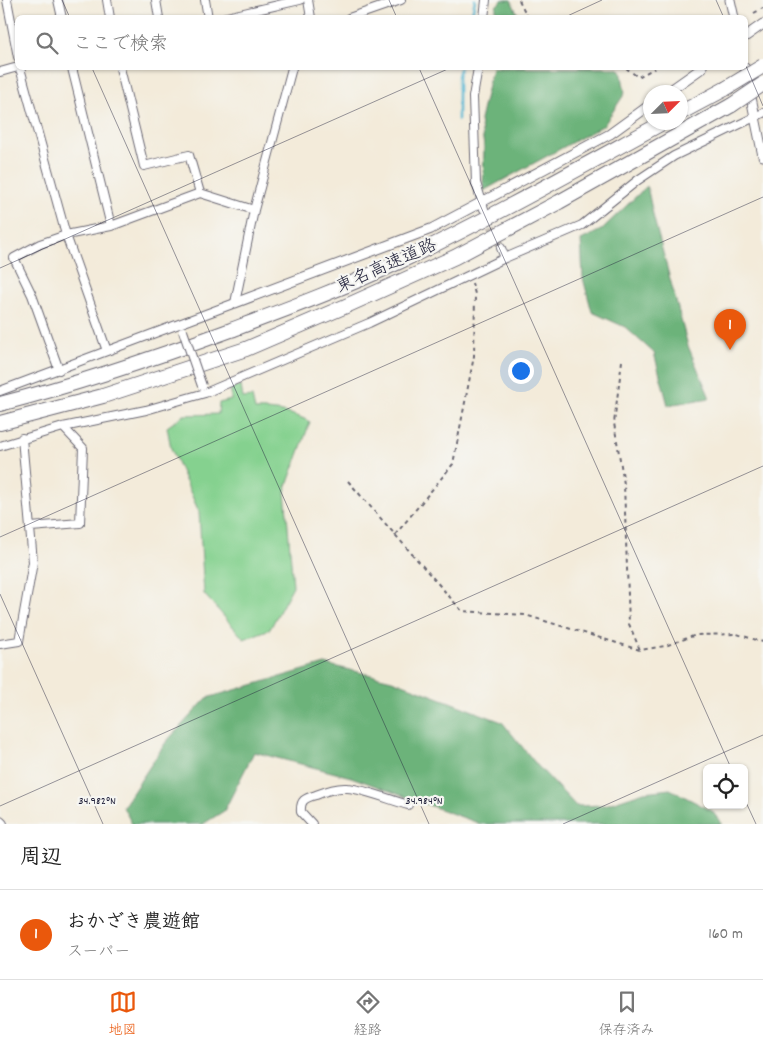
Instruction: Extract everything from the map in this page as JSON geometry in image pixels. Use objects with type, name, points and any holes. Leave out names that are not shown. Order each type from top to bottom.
[{"type":"highway","points":[[688,110],[725,90],[763,66]]},
{"type":"highway","name":"東名高速道路","points":[[0,423],[103,396],[246,349],[346,306],[464,252],[559,202],[732,105],[763,84]]},
{"type":"highway","name":"東名高速道路","points":[[0,404],[160,356],[293,307],[397,263],[649,130]]},
{"type":"street","points":[[7,0],[15,41]]},
{"type":"street","points":[[58,0],[61,15]]},
{"type":"street","points":[[107,0],[110,15]]},
{"type":"street","points":[[156,0],[158,15]]},
{"type":"street","points":[[205,0],[208,15]]},
{"type":"street","points":[[254,0],[256,10]]},
{"type":"street","points":[[235,15],[300,0]]},
{"type":"street","points":[[308,0],[310,15]]},
{"type":"street","points":[[358,15],[401,0]]},
{"type":"street","points":[[484,15],[486,0]]},
{"type":"street","points":[[730,0],[733,15]]},
{"type":"street","points":[[748,35],[763,24]]},
{"type":"street","points":[[0,72],[15,68]]},
{"type":"street","points":[[19,70],[66,235],[107,351]]},
{"type":"street","points":[[72,70],[111,226]]},
{"type":"street","points":[[120,70],[144,166],[189,155],[200,193]]},
{"type":"street","points":[[235,303],[254,210],[291,70]]},
{"type":"street","points":[[478,70],[473,97],[476,183],[483,205]]},
{"type":"street","points":[[678,85],[699,70]]},
{"type":"street","points":[[745,70],[759,115],[763,156]]},
{"type":"street","points":[[0,391],[431,229],[483,205],[610,134],[643,110]]},
{"type":"street","points":[[0,446],[63,427],[146,410],[369,323],[505,258],[582,225],[638,180],[674,156],[759,115]]},
{"type":"street","points":[[59,370],[32,295],[14,258],[40,244],[66,235],[111,226],[200,193],[254,210]]},
{"type":"street","points":[[501,248],[505,258]]},
{"type":"street","points":[[180,323],[203,389]]},
{"type":"street","points":[[30,526],[80,523],[83,448],[63,427]]},
{"type":"street","points":[[0,644],[19,641],[32,562],[22,438]]},
{"type":"street","points":[[312,824],[301,812],[300,805],[302,801],[306,798],[346,787],[408,805]]},
{"type":"path","points":[[519,0],[526,15]]},
{"type":"path","points":[[754,13],[763,8]]},
{"type":"path","points":[[629,70],[638,77],[650,70]]},
{"type":"path","points":[[395,535],[453,464],[474,356],[475,294],[470,275]]},
{"type":"path","points":[[622,361],[614,423],[624,484],[629,624],[640,650]]},
{"type":"path","points":[[348,481],[462,611],[525,614],[640,650],[665,646],[696,635],[737,634],[763,642]]},
{"type":"green space","points":[[502,0],[511,0],[518,15],[496,15],[496,6]]},
{"type":"green space","points":[[492,70],[621,70],[625,93],[604,125],[483,191],[484,146],[480,120]]},
{"type":"green space","points":[[647,186],[688,346],[710,398],[668,405],[654,353],[625,327],[592,312],[583,278],[581,240],[601,230]]},
{"type":"green space","points":[[241,386],[243,398],[252,397],[255,410],[283,412],[310,422],[285,491],[293,586],[270,629],[244,639],[204,594],[199,512],[171,448],[167,427],[184,415],[218,414],[219,403],[231,400],[231,387]]},
{"type":"green space","points":[[325,664],[392,680],[502,722],[537,765],[576,806],[605,805],[644,792],[670,789],[703,806],[703,809],[712,811],[722,824],[481,824],[351,777],[254,752],[224,811],[203,824],[132,824],[123,807],[166,742],[207,698]]},
{"type":"waterway","points":[[472,15],[475,0]]},
{"type":"waterway","points":[[458,120],[460,70]]},
{"type":"tunnel","points":[[487,215],[501,248]]},
{"type":"place","name":"おかざき農遊館","points":[[730,350]]}]
